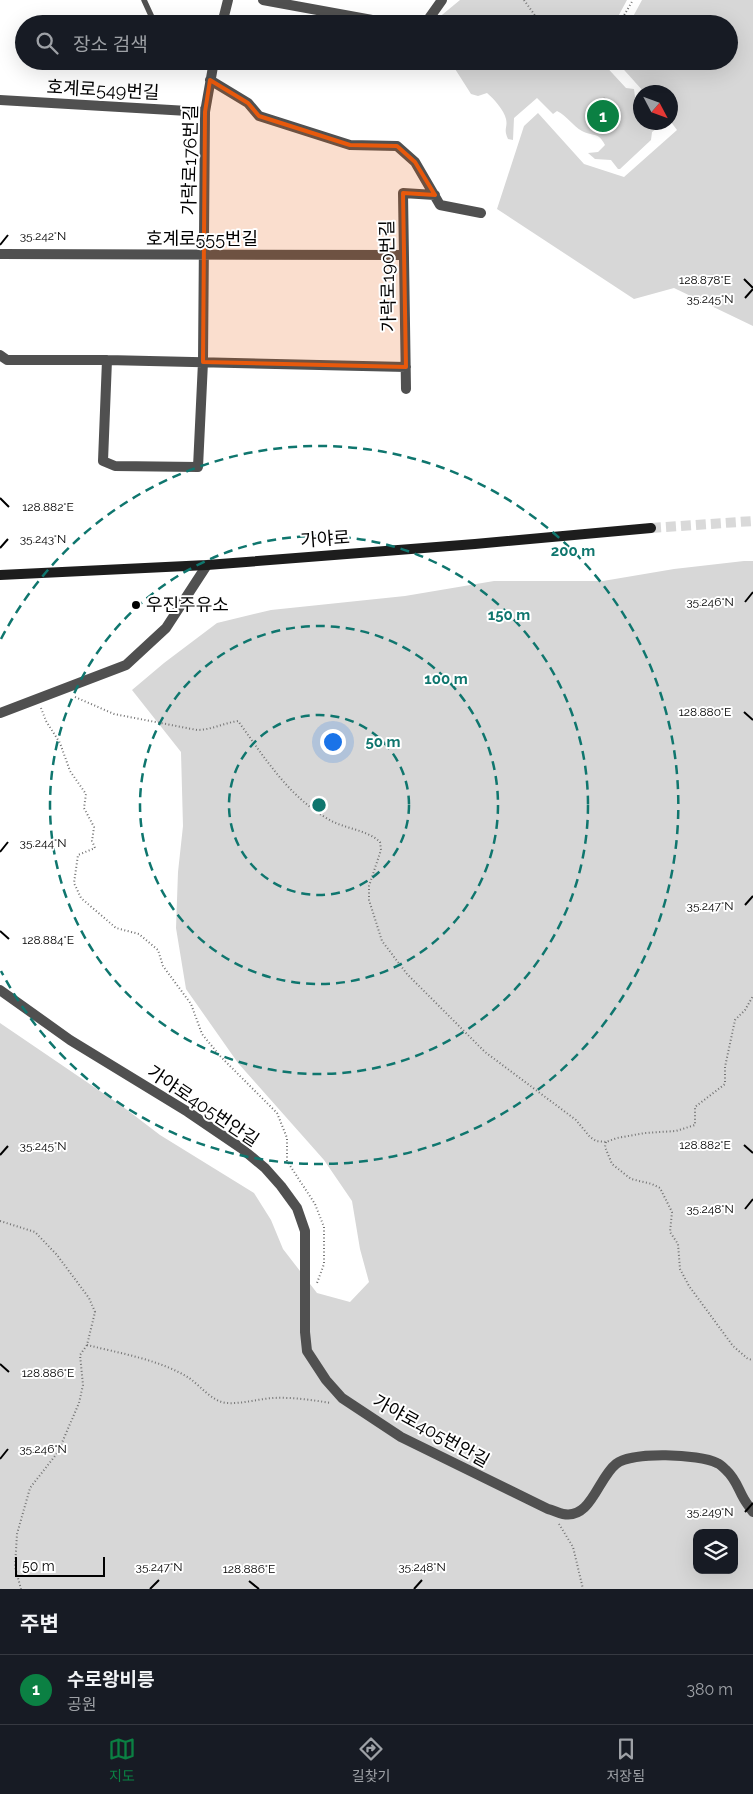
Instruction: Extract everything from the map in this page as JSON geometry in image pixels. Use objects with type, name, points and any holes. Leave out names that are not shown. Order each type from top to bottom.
[{"type":"main road","name":"가야로","points":[[0,575],[207,565],[651,528]]},
{"type":"street","points":[[224,15],[228,0]]},
{"type":"street","points":[[263,0],[343,15]]},
{"type":"street","points":[[431,15],[442,0]]},
{"type":"street","name":"가락로176번길","points":[[107,360],[103,461],[115,466],[198,467],[202,362],[205,112],[212,70]]},
{"type":"street","name":"가락로176번길","points":[[210,80],[248,102],[259,116],[316,134]]},
{"type":"street","name":"호계로549번길","points":[[0,100],[205,112]]},
{"type":"street","name":"가락로190번길","points":[[316,134],[350,145],[397,146],[415,162],[440,204],[482,213]]},
{"type":"street","name":"가락로190번길","points":[[406,389],[403,193],[435,195]]},
{"type":"street","name":"호계로555번길","points":[[0,254],[404,255]]},
{"type":"street","points":[[0,356],[7,360],[107,360],[406,367]]},
{"type":"street","points":[[0,713],[126,664],[166,628],[207,565]]},
{"type":"street","name":"가야로405번안길","points":[[0,990],[70,1040],[188,1112],[241,1148],[265,1168],[282,1186],[297,1208],[305,1231],[305,1332],[308,1351],[326,1380],[342,1398],[401,1437],[548,1509],[564,1514],[575,1514],[585,1507],[616,1464],[627,1459],[646,1455],[702,1459],[718,1463],[737,1482],[743,1498],[753,1512]]},
{"type":"lane","points":[[144,0],[151,15]]},
{"type":"path","points":[[524,0],[535,15]]},
{"type":"path","points":[[624,15],[633,0]]},
{"type":"path","points":[[71,697],[78,697],[114,714],[197,730],[206,730],[226,722],[238,721],[279,778],[296,796],[340,826],[373,835],[380,842],[381,850],[369,886],[369,900],[382,941],[407,974],[485,1052],[576,1120],[590,1137],[596,1141],[606,1142],[645,1133],[676,1131],[695,1125],[695,1106],[725,1084],[725,1067],[735,1020],[745,1010],[753,996]]},
{"type":"path","points":[[38,699],[46,721],[60,743],[70,771],[86,794],[84,808],[94,826],[92,841],[95,848],[78,855],[74,884],[80,898],[116,928],[139,934],[158,950],[163,966],[191,1004],[202,1034],[220,1056],[277,1113],[287,1138]]},
{"type":"path","points":[[606,1142],[605,1147],[612,1164],[631,1180],[652,1184],[660,1188],[672,1212],[670,1232],[678,1244],[680,1269],[688,1286],[733,1346],[748,1359],[753,1360]]},
{"type":"path","points":[[0,1221],[36,1232],[57,1255],[88,1298],[95,1312],[87,1345],[80,1355],[83,1385],[80,1403],[58,1452],[30,1488],[17,1534],[15,1567],[21,1589]]},
{"type":"path","points":[[87,1345],[142,1359],[171,1369],[189,1378],[213,1398],[226,1403],[274,1398],[306,1399],[331,1403]]},
{"type":"path","points":[[548,1509],[573,1547],[583,1589]]},
{"type":"highlighted area","points":[[210,80],[248,103],[259,116],[350,145],[397,146],[415,162],[435,195],[403,193],[406,367],[203,362],[205,112]]},
{"type":"shaded area","points":[[460,0],[627,0],[619,15],[442,15]]},
{"type":"shaded area","points":[[642,0],[753,0],[753,326],[674,288],[634,299],[497,209],[524,126],[538,113],[584,164],[624,177],[678,130],[678,85],[638,85],[624,70],[738,70],[738,15],[634,15]]},
{"type":"shaded area","points":[[456,70],[609,70],[626,88],[633,89],[633,130],[655,130],[652,132],[651,140],[618,169],[611,160],[595,159],[588,153],[598,152],[605,145],[600,138],[582,131],[557,111],[553,114],[537,98],[514,118],[513,140],[508,139],[506,119],[493,98],[487,93],[478,96],[471,94]]},
{"type":"shaded area","points":[[753,561],[753,1589],[0,1589],[0,1023],[122,1106],[160,1135],[254,1193],[271,1220],[283,1249],[317,1293],[350,1302],[369,1282],[360,1249],[352,1201],[324,1160],[238,1063],[186,989],[176,928],[178,872],[183,826],[181,752],[132,690],[217,623],[271,610],[405,596],[494,581],[603,581],[674,569]]},
{"type":"building","points":[[604,98],[616,104],[618,116],[615,121],[601,126],[594,124],[589,114],[590,107]]},
{"type":"tunnel","points":[[651,528],[753,521]]},
{"type":"place","name":"수로왕비릉","points":[[603,116]]},
{"type":"place","name":"우진주유소","points":[[136,605]]}]
